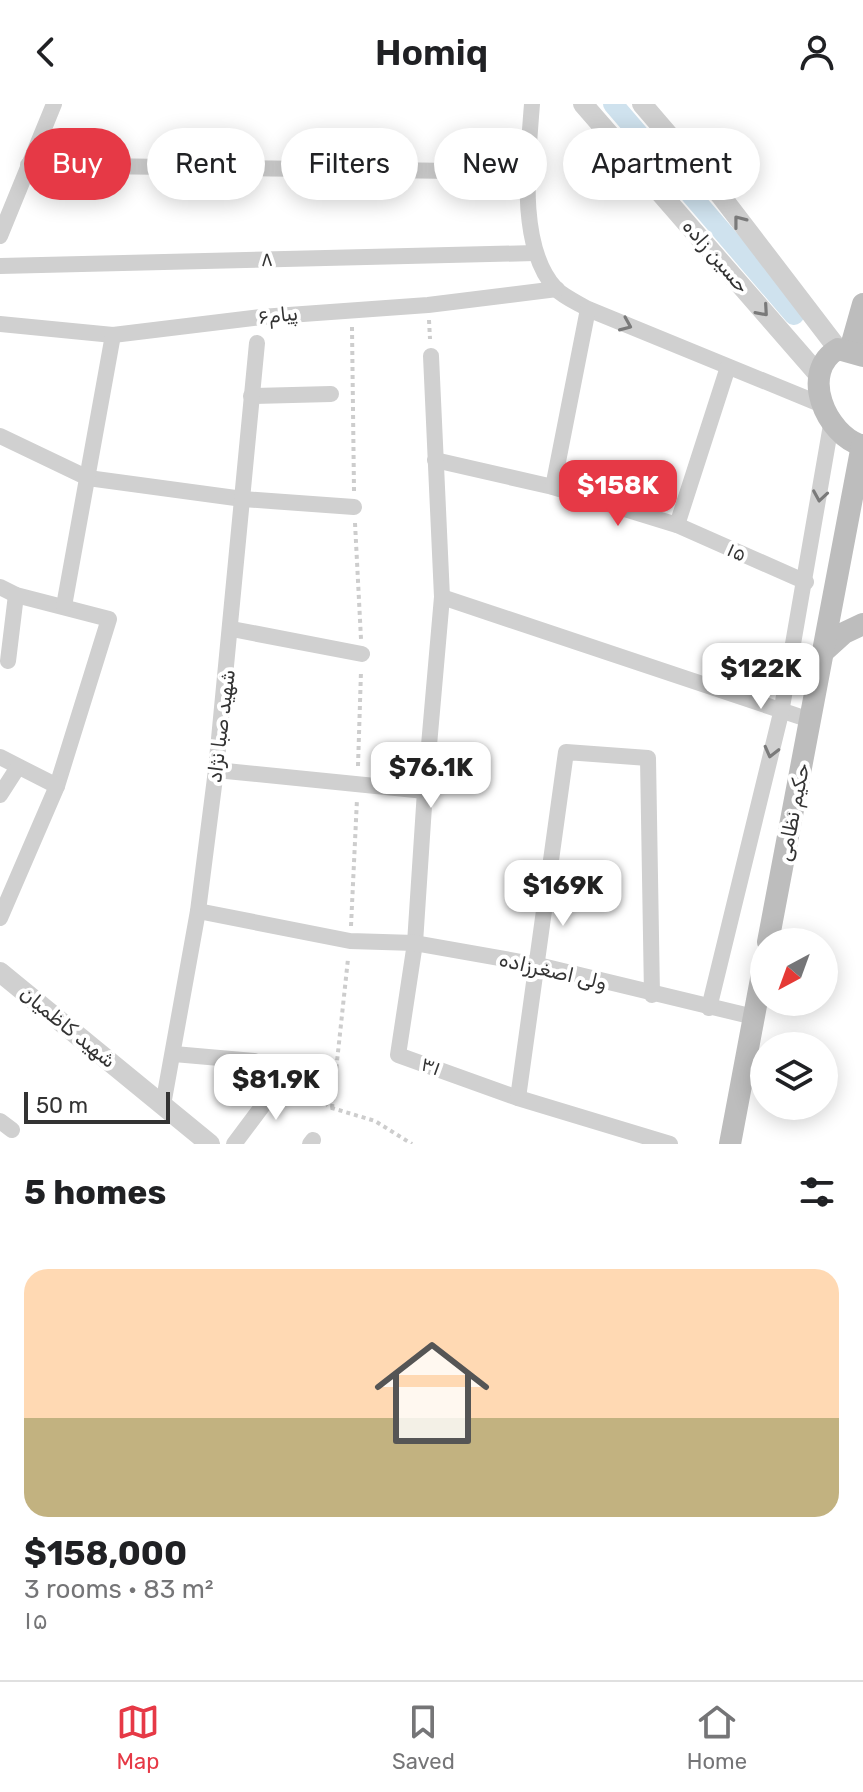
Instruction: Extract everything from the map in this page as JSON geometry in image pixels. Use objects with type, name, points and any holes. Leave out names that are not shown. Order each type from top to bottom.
[{"type":"main road","points":[[863,304],[851,352],[823,359],[817,373],[828,413],[845,437],[863,446]]},
{"type":"main road","name":"حکیم نظامی","points":[[771,928],[863,446]]},
{"type":"main road","points":[[823,652],[844,633],[863,624]]},
{"type":"main road","points":[[730,1144],[754,1017]]},
{"type":"street","points":[[44,128],[54,104]]},
{"type":"street","points":[[530,128],[532,104]]},
{"type":"street","name":"حسین زاده","points":[[583,104],[817,373]]},
{"type":"street","name":"حسین زاده","points":[[642,104],[851,352]]},
{"type":"street","points":[[131,166],[434,171]]},
{"type":"street","points":[[2,227],[24,175]]},
{"type":"street","points":[[530,200],[535,253],[557,289],[588,309],[728,367],[828,413],[806,582],[781,713],[709,1008]]},
{"type":"street","name":"۸","points":[[0,266],[535,253]]},
{"type":"street","name":"۶پیام","points":[[0,324],[113,335],[352,308],[428,305],[557,289]]},
{"type":"street","points":[[553,487],[588,309]]},
{"type":"street","points":[[64,606],[113,335]]},
{"type":"street","name":"شهید صبا نژاد","points":[[163,1105],[198,911],[216,770],[232,629],[257,343]]},
{"type":"street","name":"۳۱","points":[[431,356],[442,597],[415,943],[398,1055],[518,1098],[670,1144]]},
{"type":"street","points":[[677,525],[728,367]]},
{"type":"street","points":[[251,396],[331,394]]},
{"type":"street","points":[[0,436],[88,478],[243,499],[354,507]]},
{"type":"street","name":"۱۵","points":[[435,460],[553,487],[677,525],[806,582]]},
{"type":"street","points":[[0,587],[16,595],[109,619],[57,786],[0,918]]},
{"type":"street","points":[[8,661],[16,595]]},
{"type":"street","points":[[442,597],[781,713],[810,720]]},
{"type":"street","points":[[232,629],[362,654]]},
{"type":"street","points":[[518,1098],[566,752],[648,758],[652,995]]},
{"type":"street","points":[[0,757],[57,786]]},
{"type":"street","points":[[0,795],[18,767]]},
{"type":"street","points":[[216,770],[425,791]]},
{"type":"street","name":"ولی اصغرزاده","points":[[198,911],[350,941],[415,943],[538,965],[652,995],[754,1017]]},
{"type":"street","name":"شهید کاظمیان","points":[[0,972],[210,1144]]},
{"type":"street","points":[[174,1054],[254,1061],[285,1076],[234,1144]]},
{"type":"path","points":[[428,305],[431,356]]},
{"type":"path","points":[[332,1108],[350,941],[362,654],[354,507],[352,308]]},
{"type":"path","points":[[285,1076],[332,1108],[375,1121],[412,1144]]},
{"type":"waterway","points":[[613,104],[794,315]]}]
